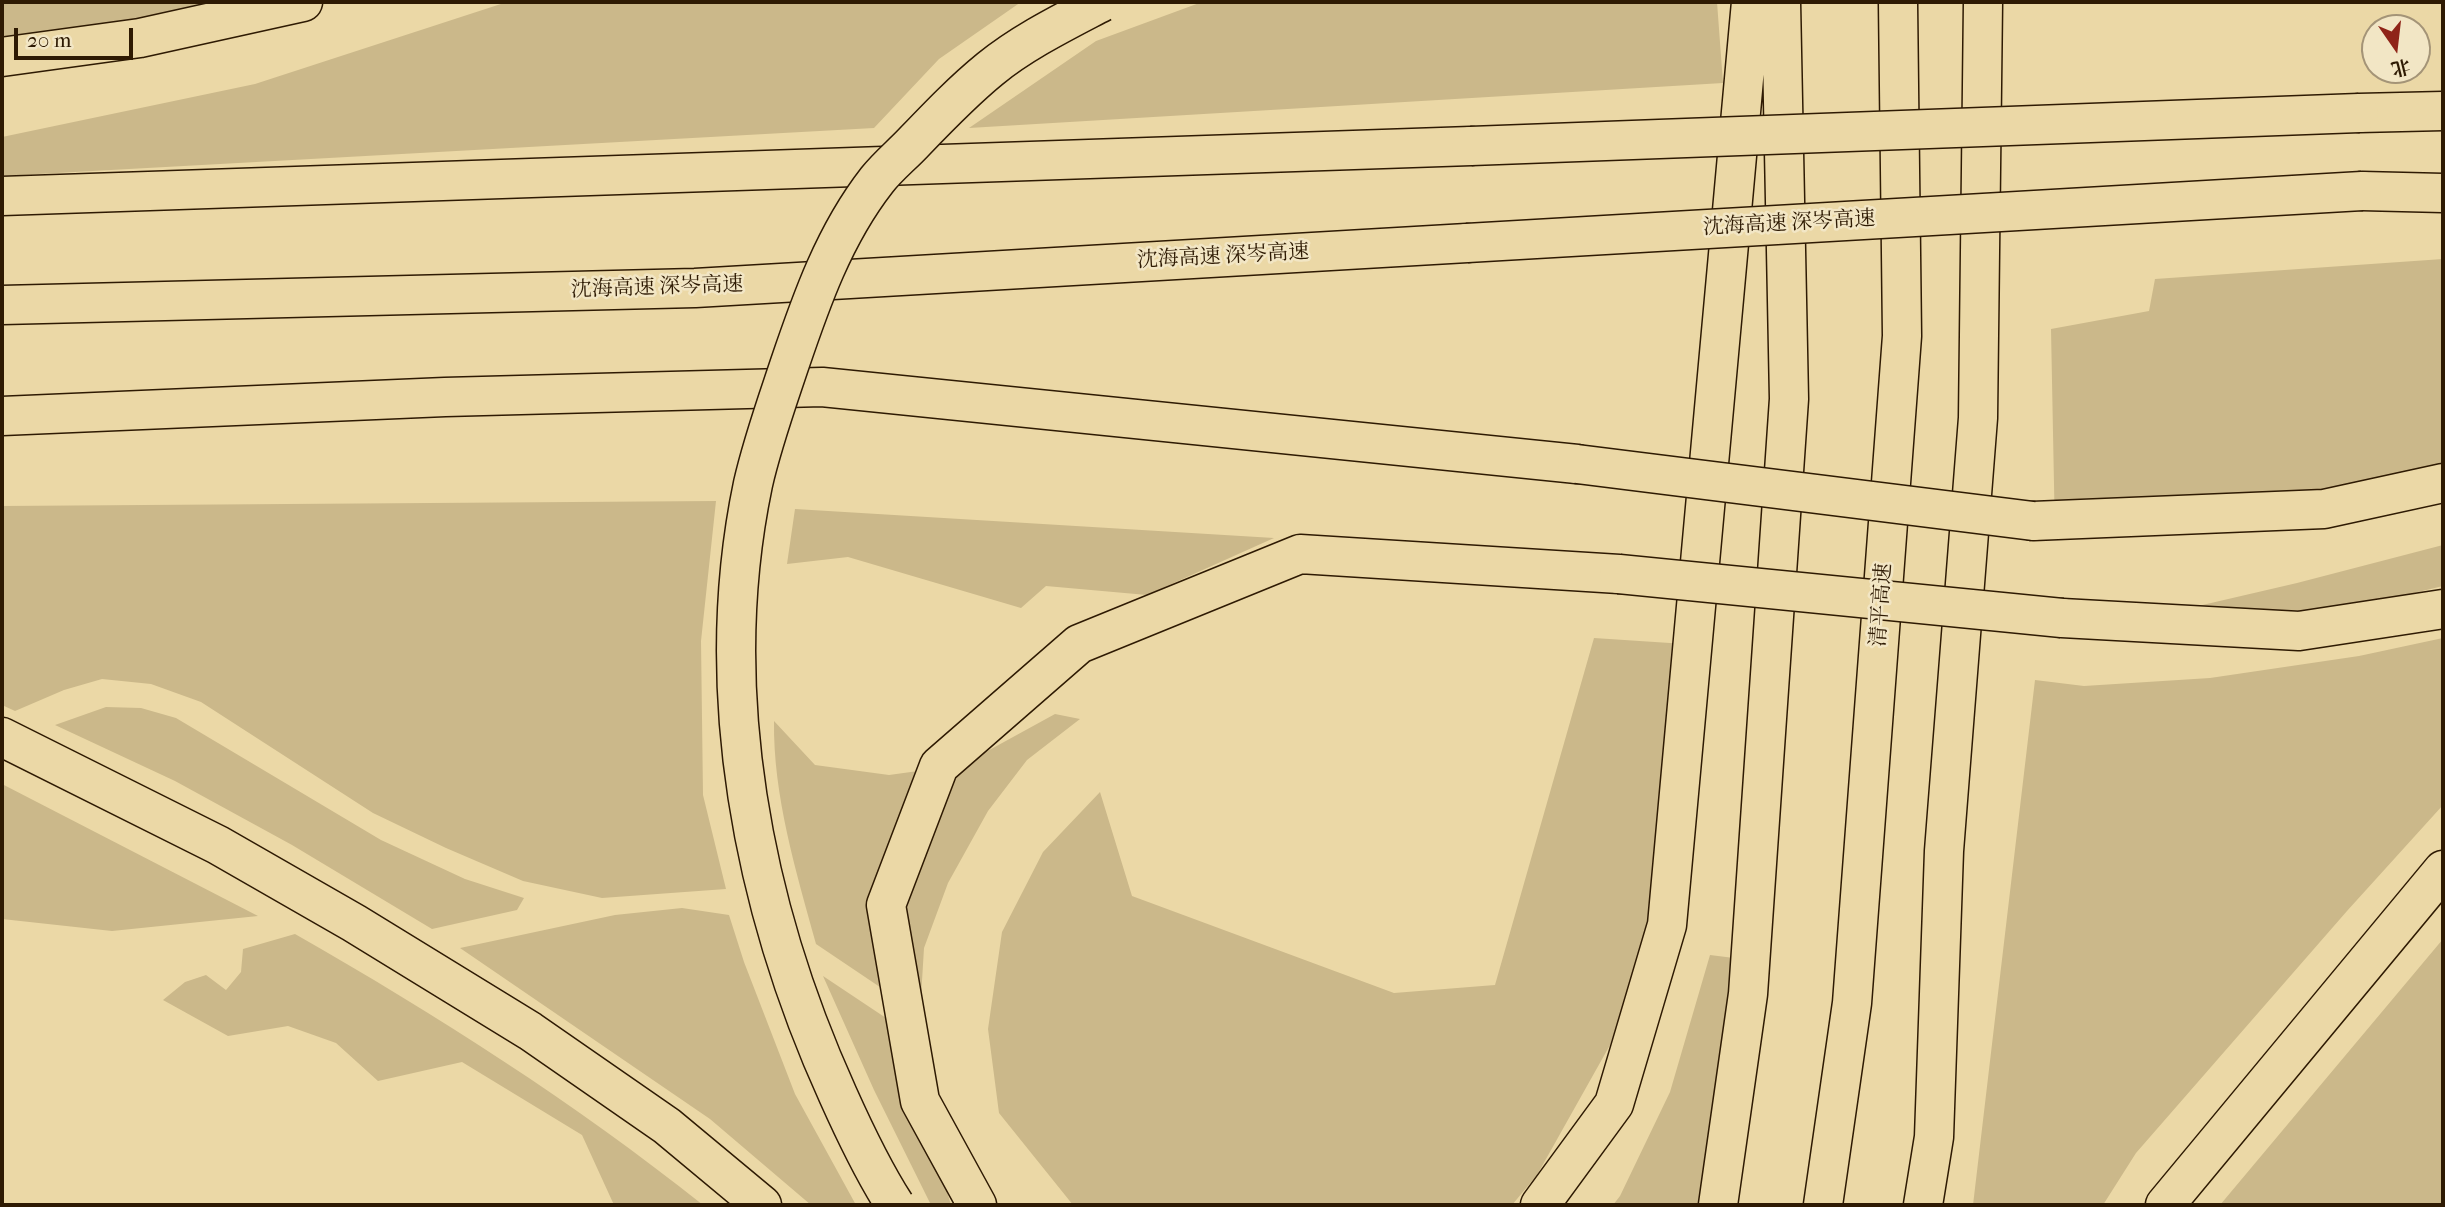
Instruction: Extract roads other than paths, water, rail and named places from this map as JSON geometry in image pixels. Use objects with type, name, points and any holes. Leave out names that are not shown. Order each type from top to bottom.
[{"type":"highway","points":[[140,38],[243,2]]},
{"type":"highway","points":[[2,57],[140,38],[303,2]]},
{"type":"highway","points":[[895,1205],[850,1123],[815,1046],[781,949],[747,796],[740,721],[737,640],[741,569],[753,484],[805,319],[833,248],[877,181],[944,111],[991,68],[1057,25],[1102,2]]},
{"type":"highway","points":[[1540,1205],[1614,1104],[1667,925],[1751,2]]},
{"type":"highway","points":[[1718,1205],[1748,994],[1789,399],[1781,2]]},
{"type":"highway","name":"清平高速","points":[[1823,1205],[1852,1003],[1902,336],[1898,2]]},
{"type":"highway","points":[[1923,1205],[1934,1137],[1944,851],[1978,418],[1983,2]]},
{"type":"highway","points":[[2,196],[2443,111]]},
{"type":"highway","name":"沈海高速 深岑高速","points":[[2,305],[695,288],[2362,191],[2443,193]]},
{"type":"highway","points":[[2,416],[445,397],[821,387],[1577,464],[2033,522],[2324,509],[2443,483]]},
{"type":"highway","points":[[976,1205],[920,1101],[886,905],[939,766],[1079,644],[1300,554],[1619,574],[2062,618],[2299,631],[2443,608]]},
{"type":"highway","points":[[2,737],[218,845],[378,937],[530,1031],[633,1102],[667,1126],[762,1205]]},
{"type":"highway","points":[[2165,1205],[2443,870]]}]
